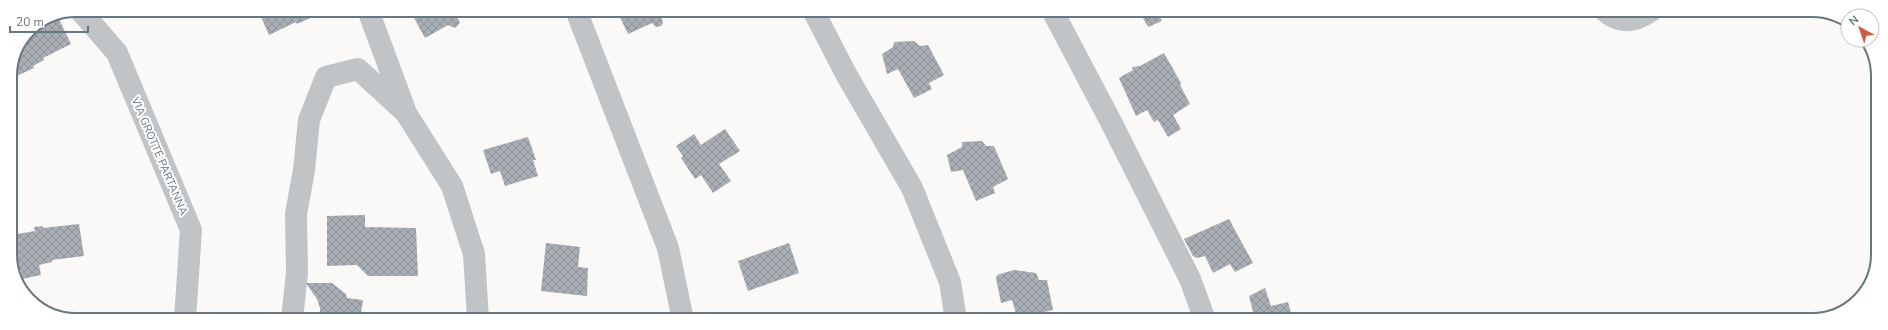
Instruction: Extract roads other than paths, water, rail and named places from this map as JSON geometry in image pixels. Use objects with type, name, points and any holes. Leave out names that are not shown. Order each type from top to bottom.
[{"type":"street","name":"VIA GROTTE PARTANNA","points":[[86,17],[118,53],[191,230],[185,313]]},
{"type":"street","points":[[371,17],[406,113],[452,186],[474,254],[478,313]]},
{"type":"street","points":[[579,17],[668,248],[682,313]]},
{"type":"street","points":[[817,17],[846,74],[912,188],[950,282],[955,313]]},
{"type":"street","points":[[1056,17],[1110,120],[1190,279],[1202,313]]},
{"type":"street","points":[[1613,17],[1623,21],[1633,20],[1638,17]]},
{"type":"street","points":[[293,313],[297,273],[296,214],[304,170],[309,120],[326,77],[358,69],[406,113]]}]
